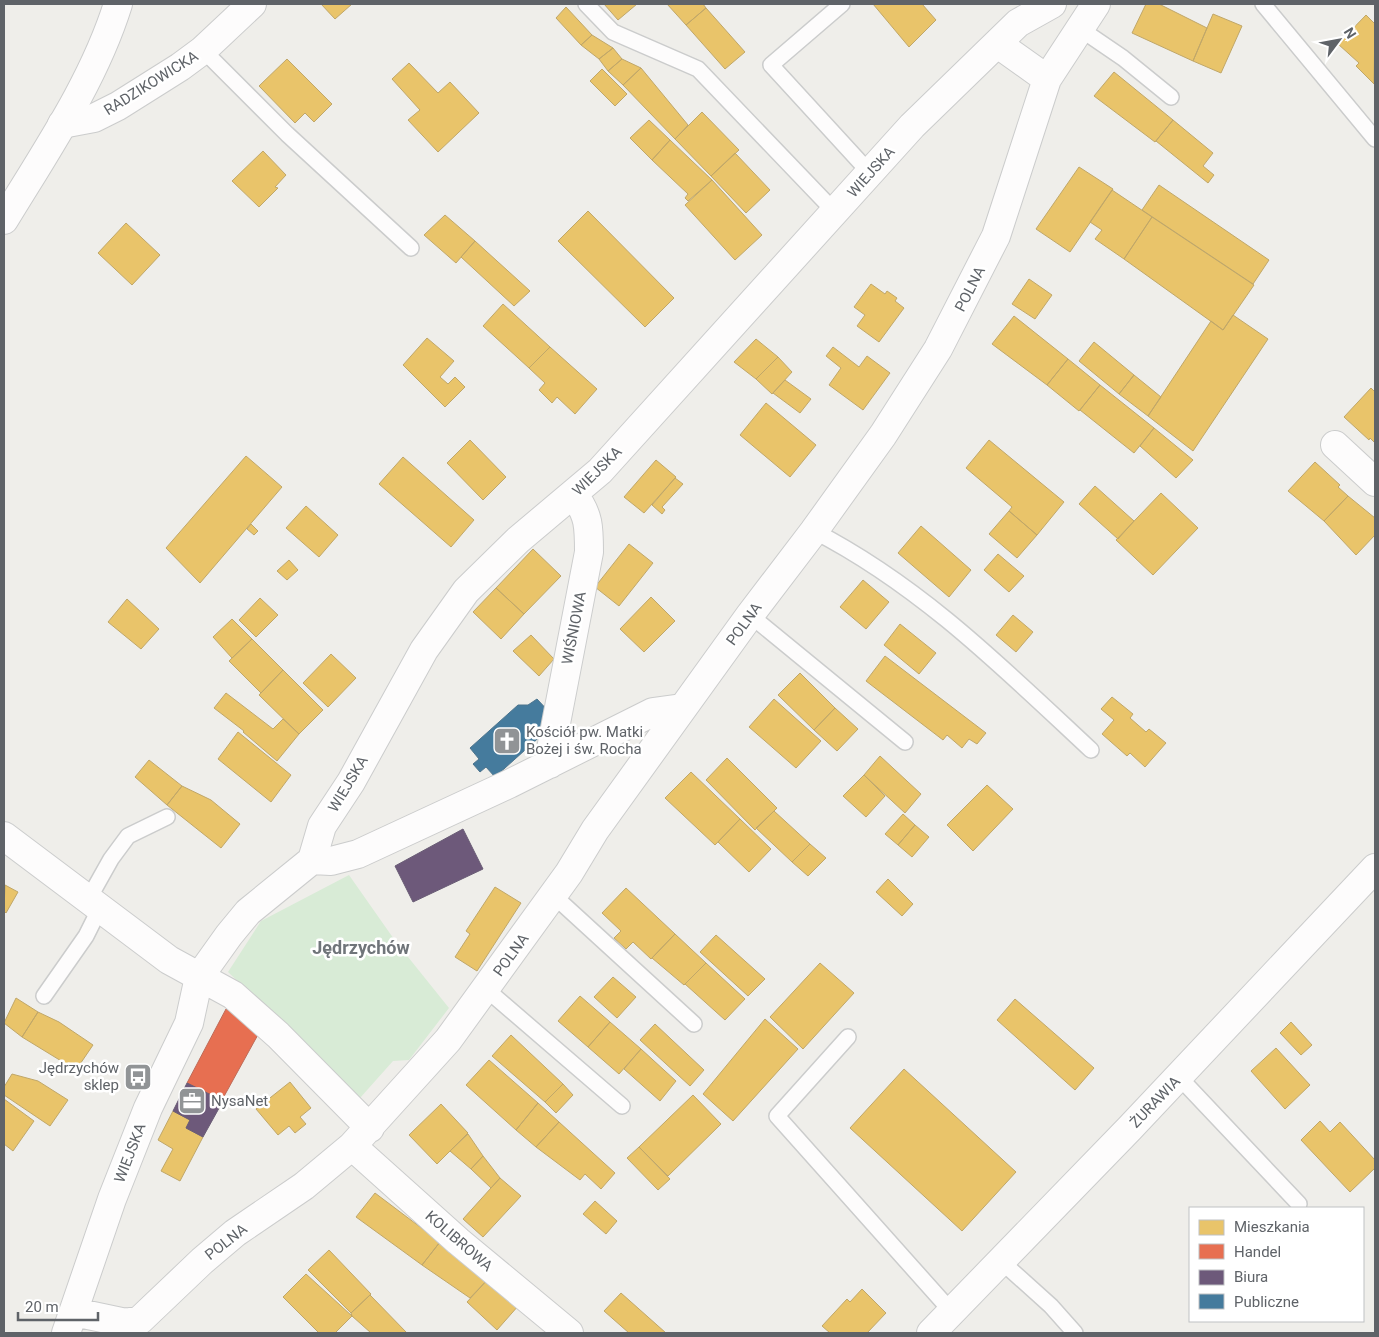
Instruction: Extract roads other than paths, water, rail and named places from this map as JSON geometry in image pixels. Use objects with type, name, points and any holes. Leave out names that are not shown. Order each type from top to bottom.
[{"type":"street","points":[[4,220],[62,124],[97,56],[118,4]]},
{"type":"street","name":"RADZIKOWICKA","points":[[62,124],[94,118],[118,106],[203,50],[252,4]]},
{"type":"street","name":"WIEJSKA","points":[[70,1323],[112,1200],[148,1108],[189,1024],[200,977],[229,935],[248,912],[312,860],[322,826],[351,782],[424,650],[466,591],[518,540],[574,495],[600,471],[912,126],[1018,23],[1052,4]]},
{"type":"street","name":"POLNA","points":[[70,1323],[128,1328],[140,1320],[228,1239],[304,1186],[361,1137],[448,1040],[553,895],[595,830],[682,708],[883,435],[938,349],[996,236],[1047,80],[1096,4]]},
{"type":"street","points":[[998,44],[1047,80]]},
{"type":"street","points":[[1335,445],[1375,482]]},
{"type":"street","name":"WIŚNIOWA","points":[[550,764],[550,749],[589,552],[589,523],[582,506],[574,495]]},
{"type":"street","points":[[312,860],[331,861],[358,854],[550,764],[654,712],[682,708]]},
{"type":"street","points":[[4,836],[169,960],[233,995],[272,1030],[361,1137]]},
{"type":"street","name":"ŻURAWIA","points":[[931,1333],[1179,1077],[1375,868]]},
{"type":"street","name":"KOLIBROWA","points":[[361,1137],[458,1241],[569,1333]]},
{"type":"lane","points":[[586,4],[613,32],[698,69],[835,212]]},
{"type":"lane","points":[[842,4],[772,65],[870,173]]},
{"type":"lane","points":[[1263,4],[1375,139]]},
{"type":"lane","points":[[1079,28],[1123,58],[1171,98]]},
{"type":"lane","points":[[203,50],[287,134],[411,248]]},
{"type":"lane","points":[[814,531],[851,550],[929,604],[974,640],[1091,750]]},
{"type":"lane","points":[[750,614],[905,742]]},
{"type":"lane","points":[[44,996],[86,936],[94,904],[111,859],[128,836],[167,817]]},
{"type":"lane","points":[[553,895],[694,1024]]},
{"type":"lane","points":[[486,989],[622,1106]]},
{"type":"lane","points":[[848,1037],[777,1116],[951,1311]]},
{"type":"lane","points":[[1179,1077],[1299,1204]]},
{"type":"lane","points":[[1001,1261],[1051,1306],[1076,1333]]},
{"type":"place","name":"Kościół pw. Matki Bożej i św. Rocha","points":[[507,741]]},
{"type":"place","name":"Jędrzychów sklep","points":[[138,1077]]},
{"type":"place","name":"NysaNet","points":[[192,1101]]},
{"type":"district","name":"Jędrzychów","points":[[361,947]]}]
